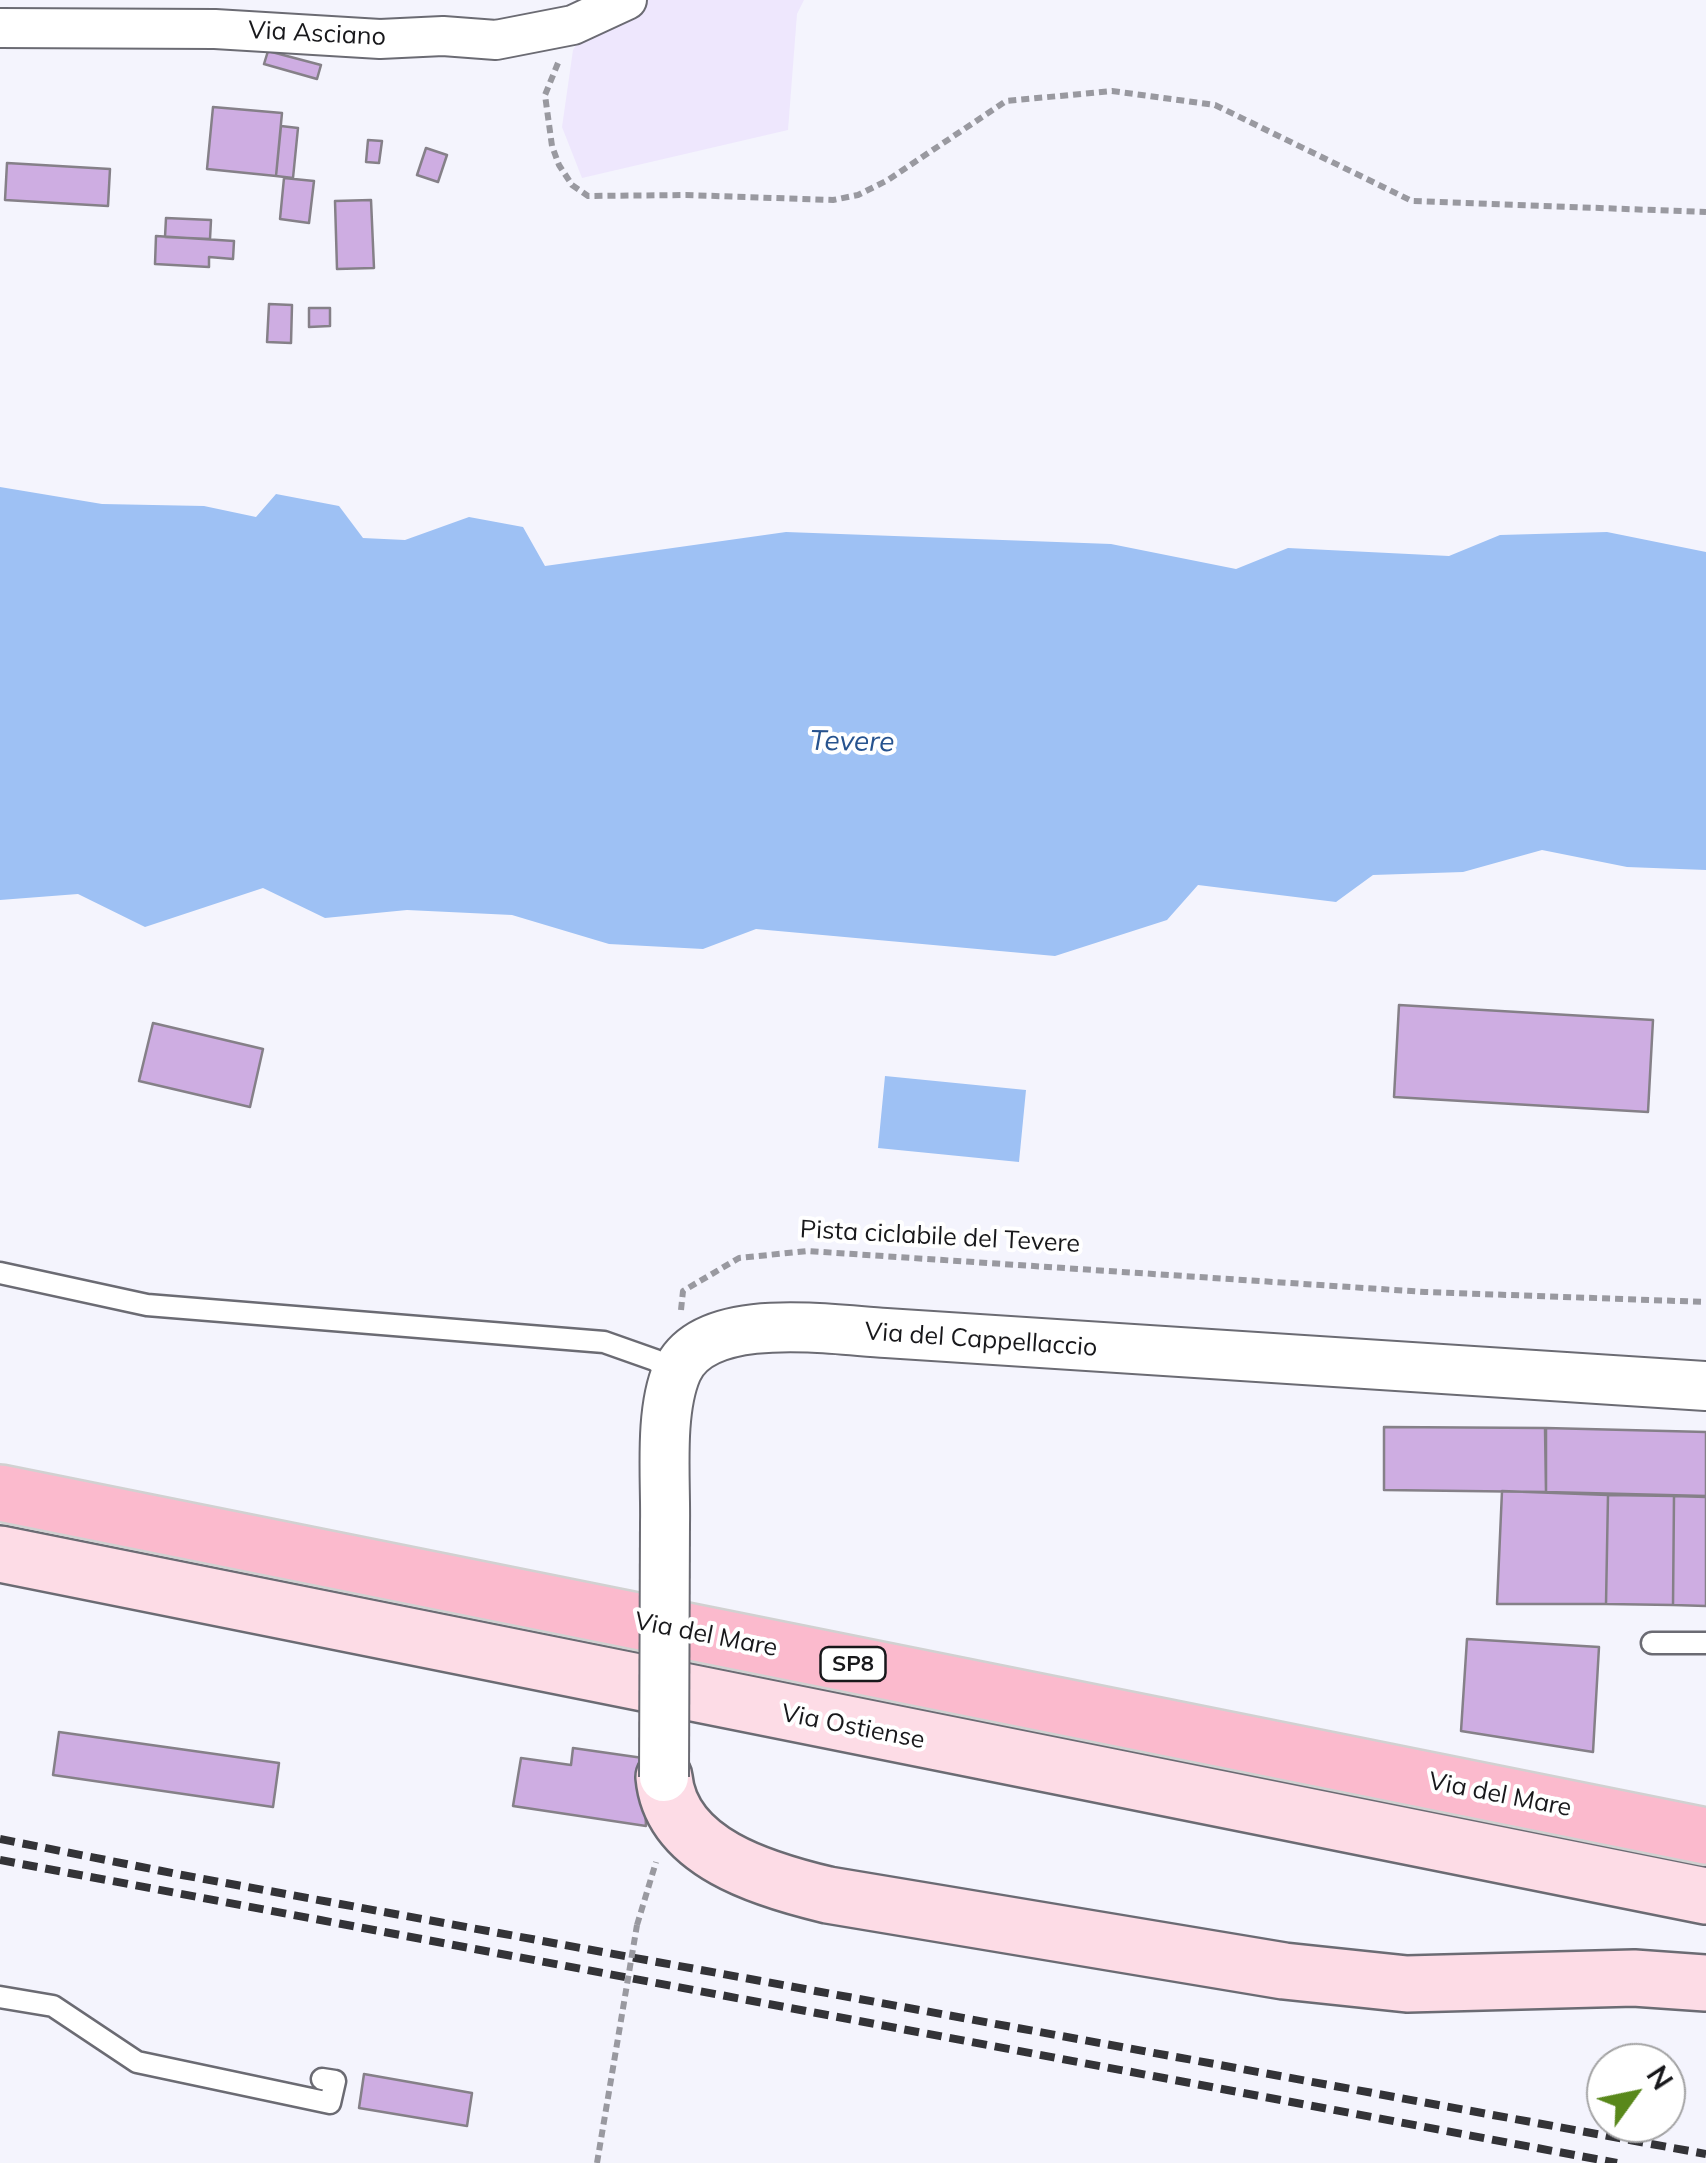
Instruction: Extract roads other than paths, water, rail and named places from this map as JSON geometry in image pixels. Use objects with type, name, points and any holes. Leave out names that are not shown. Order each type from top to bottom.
[{"type":"main road","name":"Via del Mare","points":[[0,1492],[1706,1836]]},
{"type":"main road","name":"Via Ostiense","points":[[0,1554],[1706,1896]]},
{"type":"main road","points":[[664,1777],[666,1796],[680,1822],[704,1846],[774,1879],[839,1897],[1259,1968],[1375,1982],[1634,1978],[1706,1983]]},
{"type":"street","name":"Via Asciano","points":[[0,28],[214,29],[496,40],[574,25],[628,0]]},
{"type":"street","name":"Via del Cappellaccio","points":[[676,1375],[692,1352],[716,1339],[740,1330],[772,1328],[1706,1386]]},
{"type":"street","points":[[664,1777],[667,1417],[676,1375]]},
{"type":"lane","points":[[0,1273],[147,1305],[350,1324],[576,1338],[633,1350],[676,1375]]},
{"type":"lane","points":[[1652,1644],[1706,1643]]},
{"type":"lane","points":[[0,1996],[53,2006],[137,2062],[330,2104],[335,2081],[322,2078]]},
{"type":"water","name":"Tevere","points":[[0,487],[102,504],[204,506],[256,517],[276,494],[339,506],[363,538],[405,540],[469,517],[523,527],[545,566],[786,532],[1111,544],[1236,569],[1288,548],[1449,556],[1500,535],[1607,532],[1706,552],[1706,870],[1627,867],[1542,850],[1463,872],[1373,875],[1336,902],[1198,885],[1167,920],[1055,956],[756,929],[703,949],[609,944],[512,915],[407,910],[325,918],[263,888],[145,927],[78,894],[0,900]]},
{"type":"water","points":[[885,1076],[1026,1090],[1019,1162],[878,1148]]},
{"type":"railway","points":[[0,1839],[1706,2154]]},
{"type":"railway","points":[[0,1860],[1617,2163]]}]
